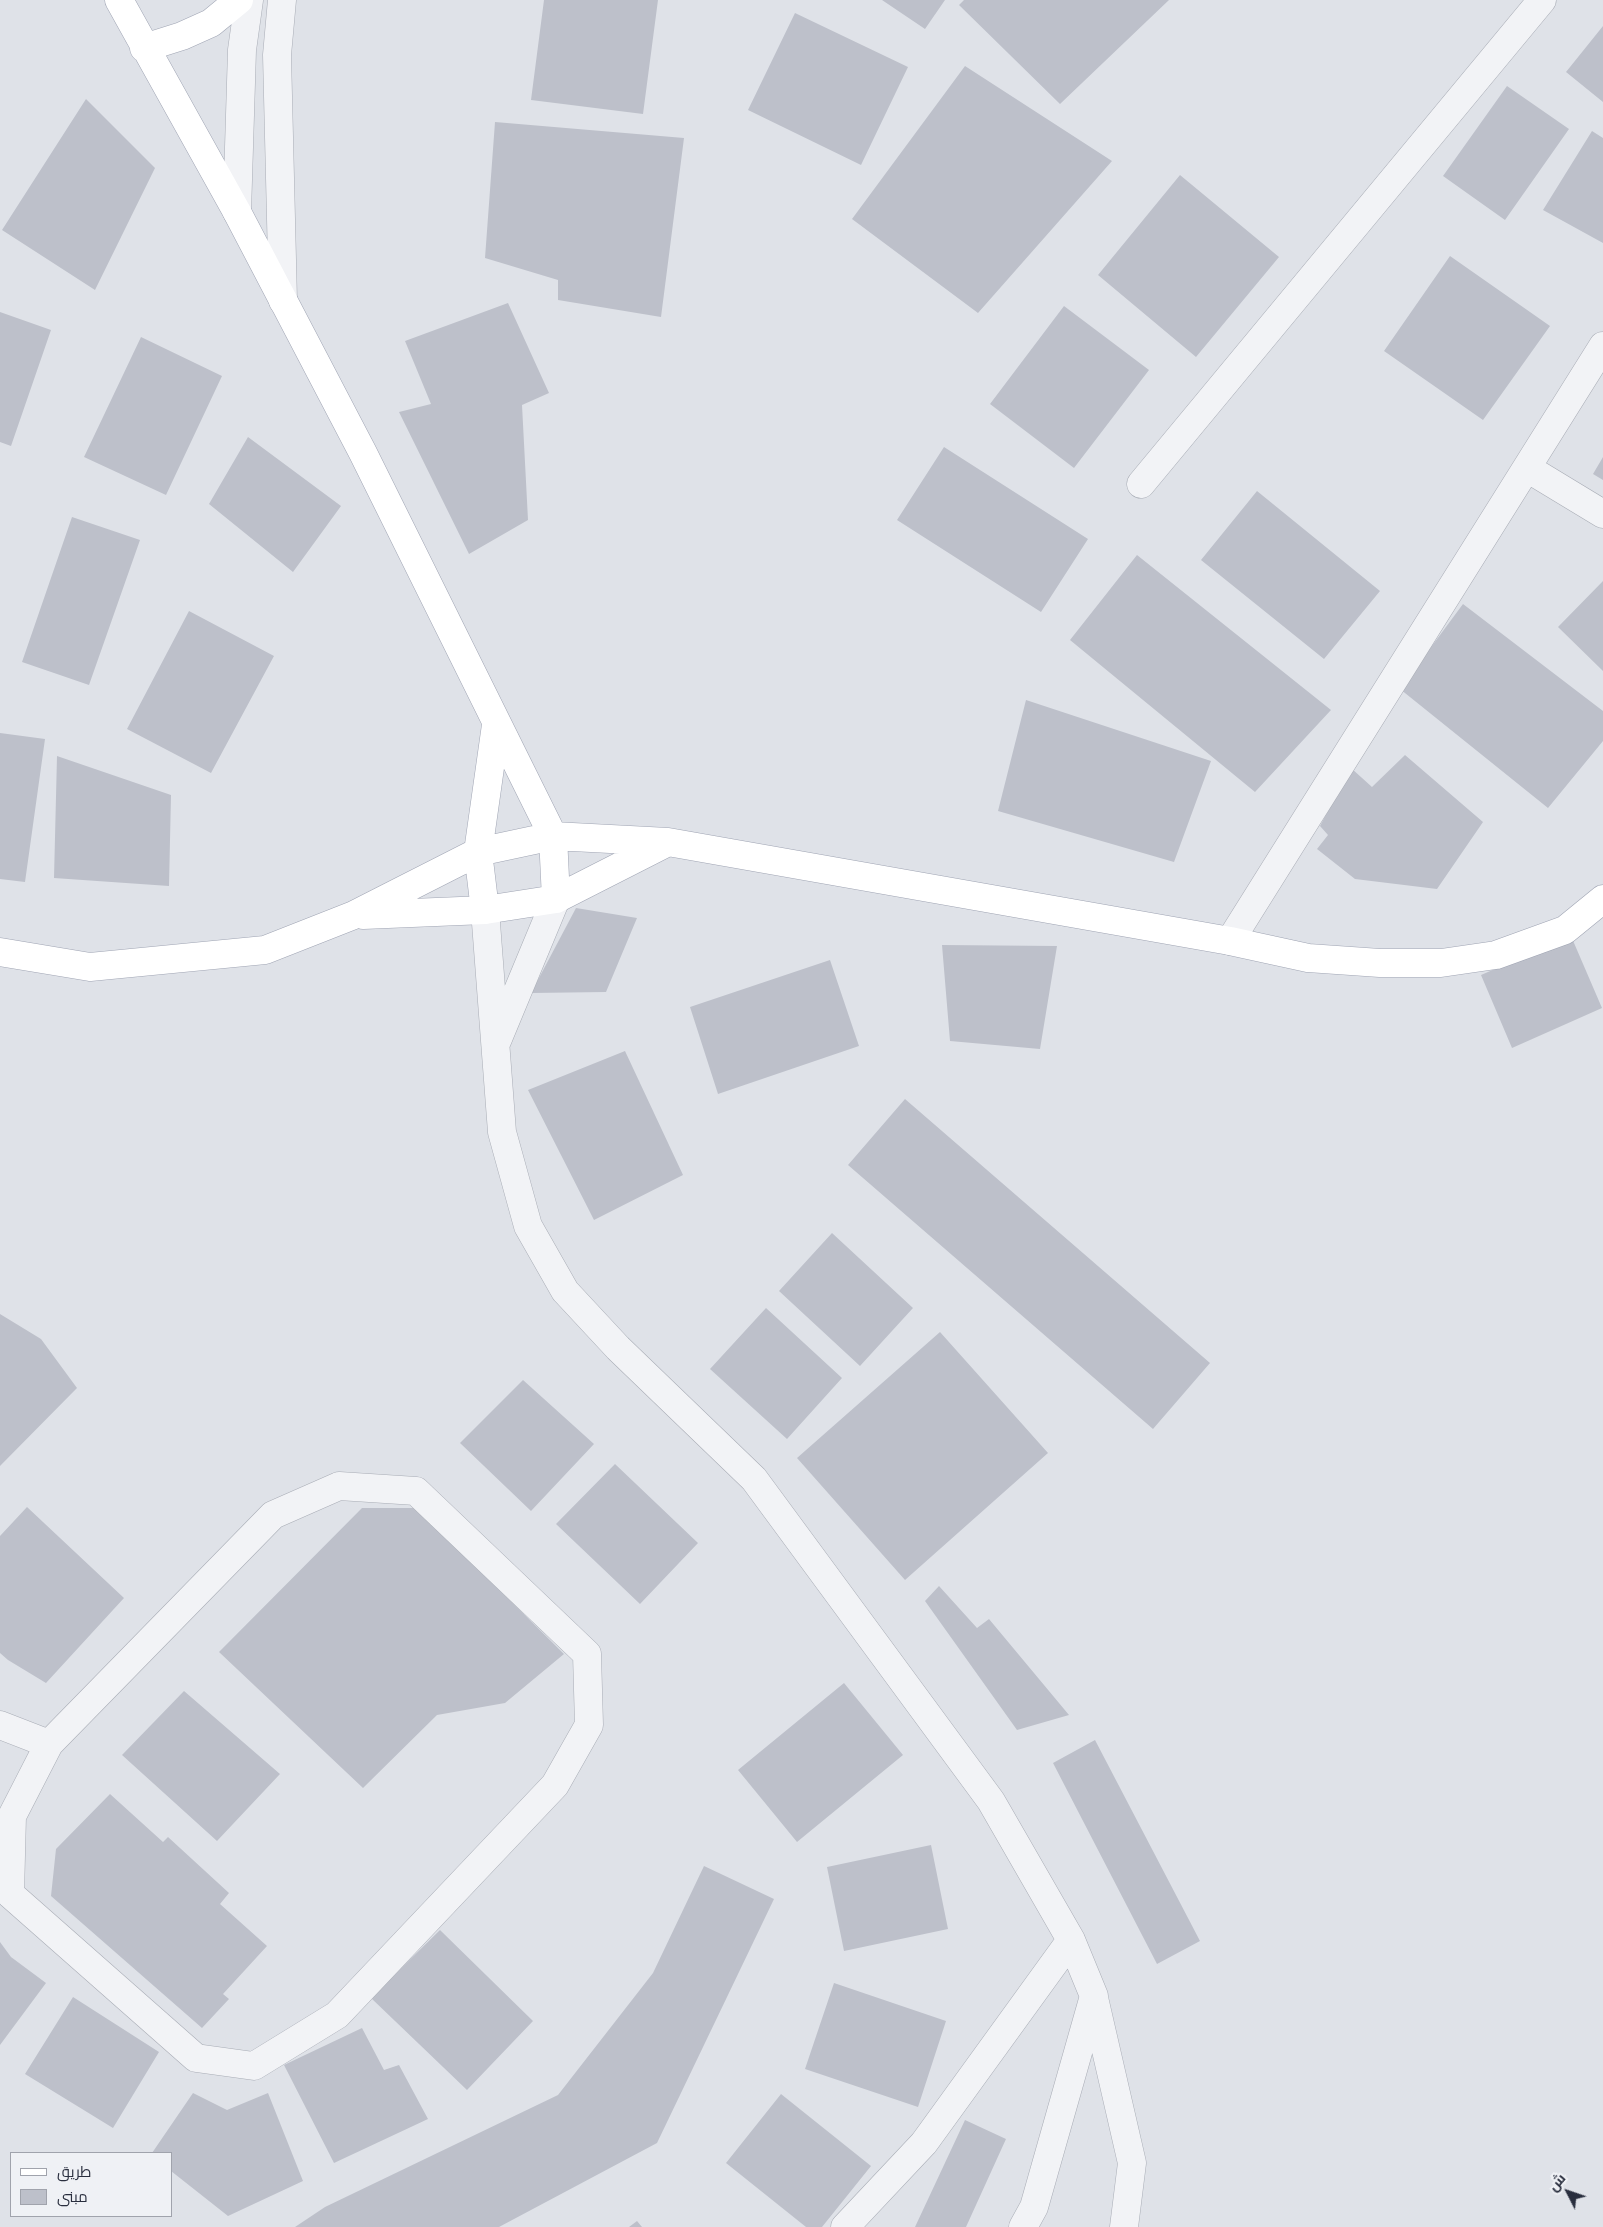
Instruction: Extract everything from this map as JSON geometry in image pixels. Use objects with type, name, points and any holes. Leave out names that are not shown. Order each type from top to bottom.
[{"type":"main road","points":[[119,0],[144,48],[237,212],[363,454],[552,836],[556,899]]},
{"type":"main road","points":[[144,48],[182,36],[211,23],[239,0]]},
{"type":"main road","points":[[485,910],[478,852],[496,725]]},
{"type":"main road","points":[[0,952],[90,967],[266,950],[354,915],[478,852],[552,836],[668,842],[1230,941],[1308,958],[1380,964],[1441,964],[1496,955],[1566,930],[1603,899]]},
{"type":"main road","points":[[354,915],[485,910],[556,899],[668,842]]},
{"type":"street","points":[[237,212],[242,50],[249,0]]},
{"type":"street","points":[[282,0],[277,55],[283,301]]},
{"type":"street","points":[[1141,484],[1542,0]]},
{"type":"street","points":[[1230,941],[1603,346]]},
{"type":"street","points":[[1527,468],[1603,514]]},
{"type":"street","points":[[494,1047],[556,899]]},
{"type":"street","points":[[485,910],[502,1132],[528,1226],[565,1291],[618,1348],[754,1479],[991,1801],[1072,1940],[1094,1996],[1132,2163],[1124,2227]]},
{"type":"street","points":[[339,1486],[416,1491],[587,1654],[589,1725],[555,1785],[337,2015],[254,2066],[196,2058],[10,1894],[12,1816],[49,1744],[273,1515],[339,1486]]},
{"type":"street","points":[[0,1725],[49,1744]]},
{"type":"street","points":[[844,2227],[924,2143],[1072,1940]]},
{"type":"street","points":[[1023,2227],[1034,2207],[1094,1996]]},
{"type":"building","points":[[544,0],[658,0],[643,114],[531,100]]},
{"type":"building","points":[[882,0],[945,0],[925,29]]},
{"type":"building","points":[[964,0],[1169,0],[1060,104],[959,5]]},
{"type":"building","points":[[795,13],[908,67],[861,165],[748,110]]},
{"type":"building","points":[[1603,26],[1603,102],[1566,72]]},
{"type":"building","points":[[965,66],[1112,161],[978,313],[852,219]]},
{"type":"building","points":[[1507,86],[1569,129],[1505,220],[1443,176]]},
{"type":"building","points":[[86,99],[155,168],[95,290],[2,230]]},
{"type":"building","points":[[495,122],[684,138],[661,317],[558,300],[558,280],[485,258]]},
{"type":"building","points":[[1592,131],[1603,138],[1603,243],[1543,210]]},
{"type":"building","points":[[1180,175],[1279,257],[1196,357],[1098,275]]},
{"type":"building","points":[[1450,256],[1550,326],[1483,420],[1384,351]]},
{"type":"building","points":[[508,303],[549,393],[522,405],[528,520],[469,554],[399,412],[431,404],[405,341]]},
{"type":"building","points":[[1064,306],[1149,370],[1074,468],[990,404]]},
{"type":"building","points":[[0,312],[51,330],[11,446],[0,442]]},
{"type":"building","points":[[141,337],[222,376],[166,495],[84,457]]},
{"type":"building","points":[[248,437],[341,506],[293,572],[209,504]]},
{"type":"building","points":[[944,447],[1088,539],[1041,612],[897,520]]},
{"type":"building","points":[[1603,457],[1603,480],[1593,474]]},
{"type":"building","points":[[1257,491],[1380,591],[1324,659],[1201,560]]},
{"type":"building","points":[[72,517],[140,540],[89,685],[22,662]]},
{"type":"building","points":[[1137,555],[1331,710],[1255,792],[1070,640]]},
{"type":"building","points":[[1603,581],[1603,671],[1558,627]]},
{"type":"building","points":[[1463,604],[1603,711],[1603,741],[1548,808],[1400,689]]},
{"type":"building","points":[[189,611],[274,656],[211,773],[127,729]]},
{"type":"building","points":[[1026,700],[1211,761],[1174,862],[998,811]]},
{"type":"building","points":[[0,733],[45,739],[25,882],[0,879]]},
{"type":"building","points":[[1405,755],[1483,822],[1437,889],[1355,879],[1317,849],[1328,835],[1320,826],[1351,768],[1372,787]]},
{"type":"building","points":[[57,756],[171,795],[169,886],[54,878]]},
{"type":"building","points":[[576,908],[637,918],[606,992],[531,993]]},
{"type":"building","points":[[1571,936],[1602,1008],[1512,1048],[1481,975]]},
{"type":"building","points":[[942,945],[1057,946],[1040,1049],[950,1041]]},
{"type":"building","points":[[830,960],[859,1046],[718,1094],[690,1007]]},
{"type":"building","points":[[625,1051],[683,1175],[594,1220],[528,1090]]},
{"type":"building","points":[[905,1099],[1210,1363],[1153,1429],[848,1165]]},
{"type":"building","points":[[832,1233],[913,1308],[860,1366],[779,1291]]},
{"type":"building","points":[[766,1308],[842,1378],[787,1439],[710,1369]]},
{"type":"building","points":[[0,1314],[41,1339],[77,1388],[0,1466]]},
{"type":"building","points":[[940,1332],[1048,1453],[905,1580],[797,1458]]},
{"type":"building","points":[[523,1380],[594,1444],[531,1511],[460,1443]]},
{"type":"building","points":[[615,1464],[698,1543],[640,1604],[556,1524]]},
{"type":"building","points":[[27,1507],[124,1598],[46,1683],[0,1653],[0,1536]]},
{"type":"building","points":[[362,1508],[417,1508],[564,1654],[505,1703],[437,1715],[363,1788],[219,1652]]},
{"type":"building","points":[[939,1586],[977,1628],[989,1619],[1069,1715],[1017,1730],[925,1601]]},
{"type":"building","points":[[844,1683],[903,1755],[797,1842],[738,1770]]},
{"type":"building","points":[[184,1691],[280,1774],[217,1841],[122,1755]]},
{"type":"building","points":[[1095,1740],[1200,1941],[1157,1964],[1053,1763]]},
{"type":"building","points":[[110,1794],[163,1842],[168,1837],[229,1893],[220,1904],[267,1946],[223,1994],[229,1999],[202,2028],[51,1896],[56,1849]]},
{"type":"building","points":[[931,1845],[948,1929],[844,1951],[827,1867]]},
{"type":"building","points":[[704,1866],[774,1899],[657,2143],[499,2227],[295,2227],[325,2207],[558,2095],[653,1973]]},
{"type":"building","points":[[440,1930],[533,2021],[467,2090],[371,1998]]},
{"type":"building","points":[[0,1942],[11,1957],[46,1983],[0,2045]]},
{"type":"building","points":[[834,1983],[946,2021],[918,2107],[805,2069]]},
{"type":"building","points":[[73,1997],[159,2052],[113,2128],[25,2074]]},
{"type":"building","points":[[362,2028],[384,2070],[399,2065],[428,2119],[334,2163],[284,2065]]},
{"type":"building","points":[[193,2093],[227,2110],[268,2093],[303,2181],[228,2216],[172,2172],[172,2152],[153,2152]]},
{"type":"building","points":[[781,2094],[871,2166],[822,2227],[806,2227],[726,2163]]},
{"type":"building","points":[[965,2120],[1006,2139],[966,2227],[915,2227]]},
{"type":"building","points":[[637,2221],[642,2227],[629,2227]]}]
